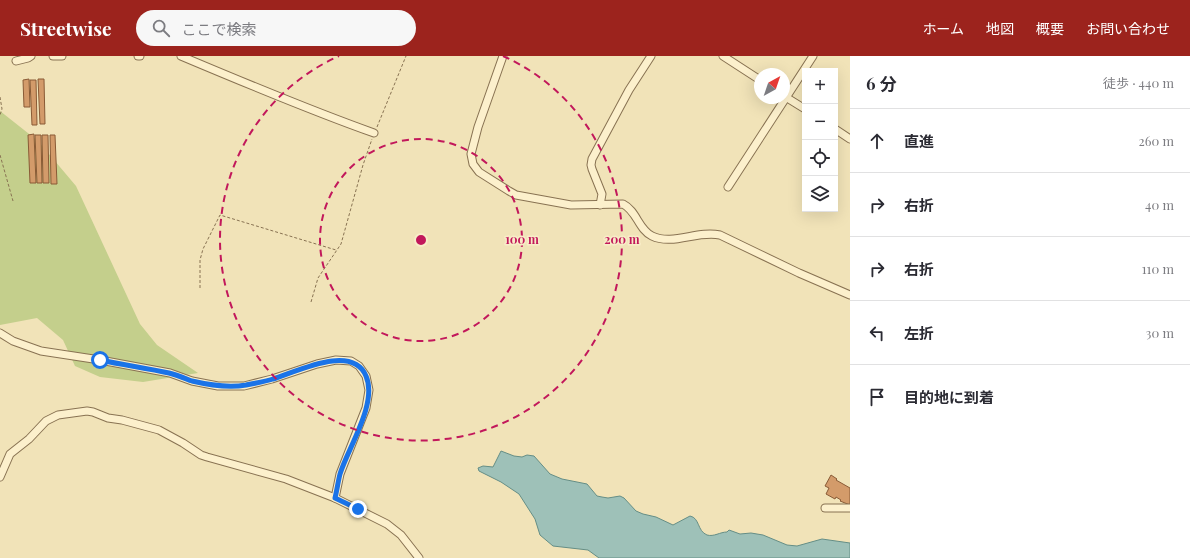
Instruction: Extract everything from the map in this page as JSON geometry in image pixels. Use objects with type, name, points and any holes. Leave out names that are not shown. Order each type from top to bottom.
[{"type":"street","points":[[16,62],[31,56]]},
{"type":"street","points":[[53,56],[62,56]]},
{"type":"street","points":[[182,56],[271,94],[374,134]]},
{"type":"street","points":[[503,56],[471,154],[473,164],[479,172],[516,195],[571,205],[600,205],[613,203],[626,205],[643,229],[658,238],[670,239],[704,234],[720,235],[799,273],[850,295]]},
{"type":"street","points":[[600,205],[602,194],[591,165],[592,159],[629,90],[651,56]]},
{"type":"street","points":[[723,56],[754,76]]},
{"type":"street","points":[[790,90],[813,56]]},
{"type":"street","points":[[790,100],[802,107]]},
{"type":"street","points":[[728,187],[781,104]]},
{"type":"street","points":[[838,131],[850,139]]},
{"type":"street","points":[[0,332],[13,341],[41,351],[170,373],[192,381],[218,386],[244,386],[272,379],[317,364],[336,360],[351,361],[359,366],[366,376],[369,390],[366,408],[340,474],[335,498]]},
{"type":"street","points":[[0,477],[10,454],[29,439],[46,421],[58,415],[87,411],[93,412],[108,418],[159,430],[201,455],[286,479],[335,498],[387,524],[401,535],[419,558]]},
{"type":"street","points":[[826,508],[850,508]]},
{"type":"path","points":[[311,302],[318,278],[341,244],[363,165],[406,56]]},
{"type":"path","points":[[0,97],[2,109],[0,115]]},
{"type":"path","points":[[0,154],[13,201]]},
{"type":"path","points":[[200,288],[201,254],[220,215],[337,250]]},
{"type":"green space","points":[[0,111],[38,141],[76,186],[140,324],[157,345],[198,373],[143,382],[100,377],[75,366],[63,340],[37,318],[0,325]]},
{"type":"water","points":[[501,451],[514,456],[534,456],[550,474],[562,479],[587,484],[597,496],[608,498],[620,496],[624,498],[636,511],[656,517],[673,525],[690,516],[695,519],[702,531],[707,535],[715,535],[727,532],[729,530],[740,534],[751,533],[763,535],[787,545],[797,546],[822,539],[850,543],[850,558],[599,558],[588,550],[553,546],[540,535],[535,519],[519,494],[501,482],[479,471],[478,468],[483,466],[493,467]]},
{"type":"building","points":[[29,79],[30,107],[24,107],[23,80]]},
{"type":"building","points":[[38,79],[44,79],[45,124],[40,124]]},
{"type":"building","points":[[30,80],[36,80],[37,125],[32,125]]},
{"type":"building","points":[[34,134],[36,183],[30,183],[28,135]]},
{"type":"building","points":[[35,135],[41,135],[42,183],[37,183]]},
{"type":"building","points":[[42,135],[48,135],[49,183],[43,183]]},
{"type":"building","points":[[50,135],[55,135],[57,184],[51,184]]},
{"type":"building","points":[[831,475],[837,479],[836,480],[850,488],[850,505],[840,501],[841,500],[836,497],[835,499],[826,494],[829,488],[825,486]]},
{"type":"route","points":[[100,360],[170,373],[192,381],[218,386],[244,386],[272,379],[317,364],[336,360],[351,361],[359,366],[366,376],[369,390],[366,408],[360,427],[340,474],[335,498],[358,509]]}]
